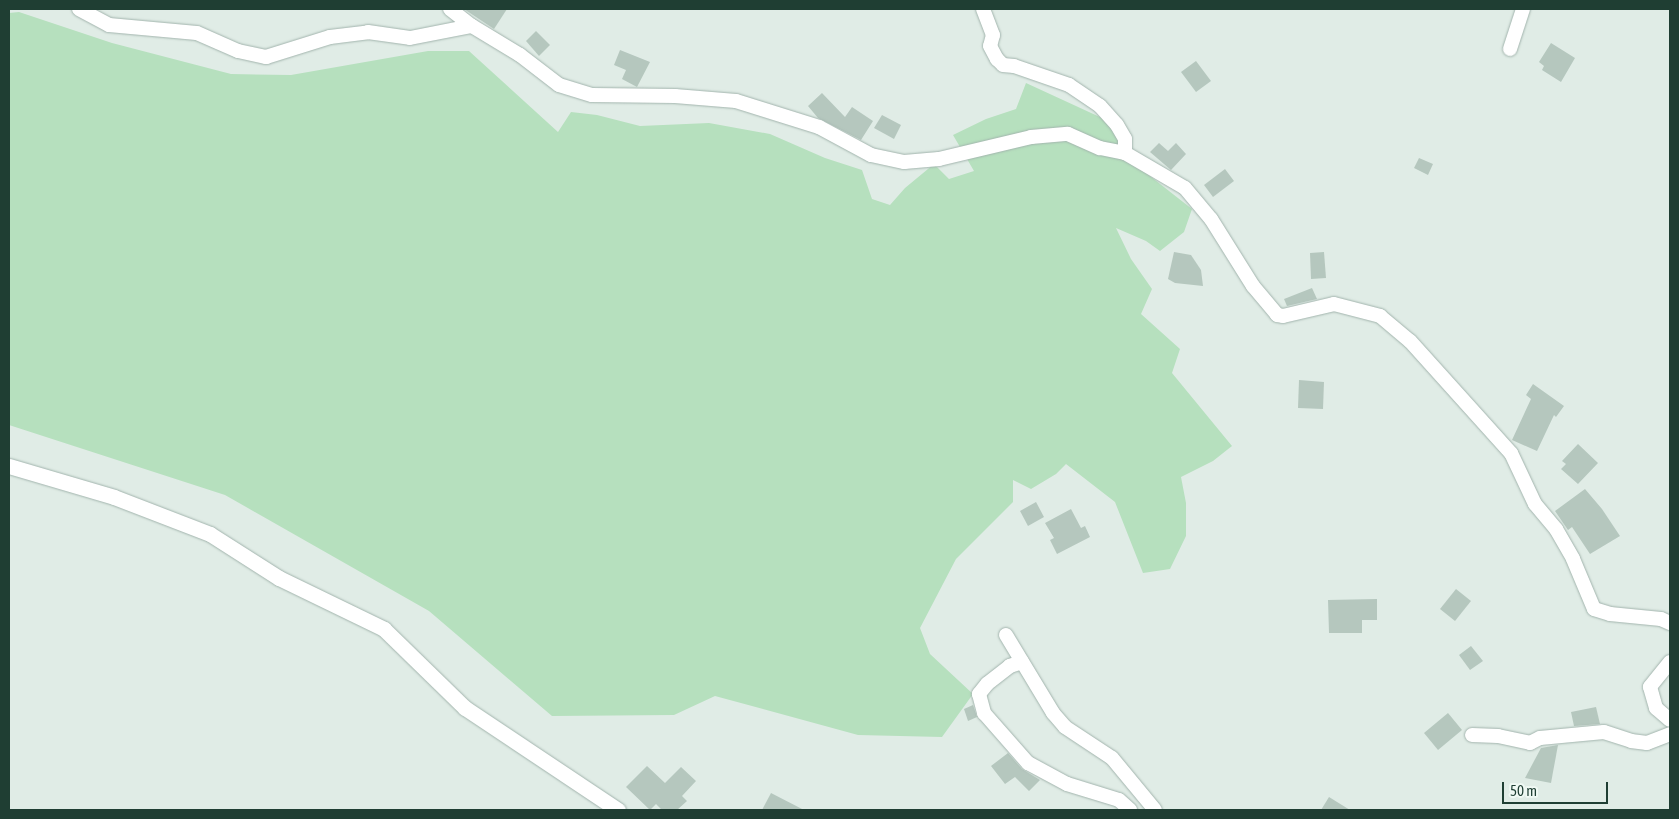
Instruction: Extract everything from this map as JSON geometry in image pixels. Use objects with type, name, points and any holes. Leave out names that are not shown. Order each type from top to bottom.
[{"type":"street","points":[[79,9],[109,25],[197,33],[238,52],[266,57],[330,37],[368,32],[410,38],[472,26]]},
{"type":"street","points":[[450,9],[472,26],[520,54],[558,85],[592,95],[675,96],[736,101],[819,127],[871,155],[904,162],[938,159],[1031,137],[1068,134],[1100,148],[1125,153],[1185,188],[1211,219],[1253,286],[1277,315],[1283,316],[1334,304],[1380,316],[1410,342],[1511,453],[1535,504],[1556,529],[1573,559],[1594,609],[1610,614],[1661,619],[1670,623]]},
{"type":"street","points":[[982,9],[993,35],[990,46],[997,59],[1003,64],[1069,84],[1100,106],[1117,125],[1125,139],[1125,153]]},
{"type":"street","points":[[1510,49],[1522,9]]},
{"type":"street","points":[[9,466],[114,497],[210,534],[279,578],[384,629],[465,708],[618,810]]},
{"type":"street","points":[[1006,635],[1053,713],[1065,726],[1112,758],[1155,810]]},
{"type":"street","points":[[1022,662],[1010,666],[987,684],[978,694],[984,714],[1028,763],[1067,784],[1119,800],[1130,810]]},
{"type":"street","points":[[1670,662],[1650,687],[1656,708],[1670,720]]},
{"type":"street","points":[[1472,735],[1498,736],[1530,742],[1540,738],[1604,732],[1631,741],[1647,743],[1670,734]]},
{"type":"green space","points":[[19,12],[112,43],[231,74],[291,75],[428,51],[469,51],[558,132],[571,112],[597,115],[640,126],[709,123],[770,134],[825,158],[862,170],[872,199],[890,205],[905,188],[934,164],[949,179],[974,171],[953,135],[986,119],[1016,109],[1026,83],[1102,118],[1120,137],[1115,155],[1132,162],[1192,209],[1184,232],[1160,251],[1146,241],[1116,228],[1131,259],[1152,289],[1141,314],[1180,349],[1172,373],[1232,446],[1213,461],[1181,477],[1186,503],[1186,536],[1170,569],[1143,573],[1115,502],[1066,464],[1056,474],[1031,489],[1013,480],[1013,502],[956,559],[920,628],[930,654],[973,694],[942,737],[858,735],[715,696],[674,715],[552,716],[429,611],[225,495],[9,425],[9,13]]},
{"type":"building","points":[[464,9],[507,9],[494,29]]},
{"type":"building","points":[[536,31],[550,45],[539,56],[526,41]]},
{"type":"building","points":[[1551,43],[1575,58],[1561,82],[1542,70],[1544,66],[1539,62]]},
{"type":"building","points":[[620,50],[650,62],[637,87],[622,79],[626,70],[614,65]]},
{"type":"building","points":[[1196,61],[1211,81],[1196,92],[1181,72]]},
{"type":"building","points":[[822,93],[845,117],[852,107],[873,121],[861,140],[818,118],[808,106]]},
{"type":"building","points":[[882,115],[901,125],[894,139],[874,128]]},
{"type":"building","points":[[1159,143],[1168,151],[1176,143],[1186,154],[1171,170],[1150,152]]},
{"type":"building","points":[[1419,158],[1433,164],[1428,175],[1414,168]]},
{"type":"building","points":[[1225,169],[1234,181],[1213,197],[1204,185]]},
{"type":"building","points":[[1174,252],[1191,255],[1201,270],[1203,286],[1175,283],[1168,279]]},
{"type":"building","points":[[1324,252],[1326,278],[1311,279],[1310,253]]},
{"type":"building","points":[[1312,288],[1317,299],[1287,306],[1284,299]]},
{"type":"building","points":[[1299,380],[1324,382],[1323,409],[1298,408]]},
{"type":"building","points":[[1533,384],[1564,406],[1556,417],[1554,415],[1537,451],[1512,440],[1531,399],[1526,395]]},
{"type":"building","points":[[1578,444],[1598,463],[1578,484],[1561,469],[1566,464],[1562,461]]},
{"type":"building","points":[[1585,489],[1602,509],[1620,536],[1590,554],[1572,527],[1568,530],[1555,511]]},
{"type":"building","points":[[1036,502],[1044,517],[1028,526],[1020,511]]},
{"type":"building","points":[[1071,509],[1081,528],[1085,526],[1090,537],[1057,554],[1050,540],[1054,538],[1045,523]]},
{"type":"building","points":[[1456,589],[1471,601],[1455,621],[1440,609]]},
{"type":"building","points":[[1377,599],[1377,620],[1362,620],[1362,633],[1329,633],[1328,600]]},
{"type":"building","points":[[1471,646],[1483,661],[1470,670],[1459,655]]},
{"type":"building","points":[[973,705],[977,717],[968,721],[964,709]]},
{"type":"building","points":[[1596,707],[1600,724],[1574,726],[1571,712]]},
{"type":"building","points":[[1448,713],[1462,730],[1438,750],[1424,733]]},
{"type":"building","points":[[1558,745],[1551,783],[1525,778],[1541,748]]},
{"type":"building","points":[[1008,753],[1022,769],[1040,780],[1029,791],[1015,777],[1005,784],[991,766]]},
{"type":"building","points":[[647,766],[665,783],[681,767],[696,781],[682,796],[687,801],[677,810],[662,810],[656,804],[650,810],[626,787]]},
{"type":"building","points":[[771,793],[804,810],[762,810]]},
{"type":"building","points":[[1329,797],[1350,810],[1321,810]]}]
